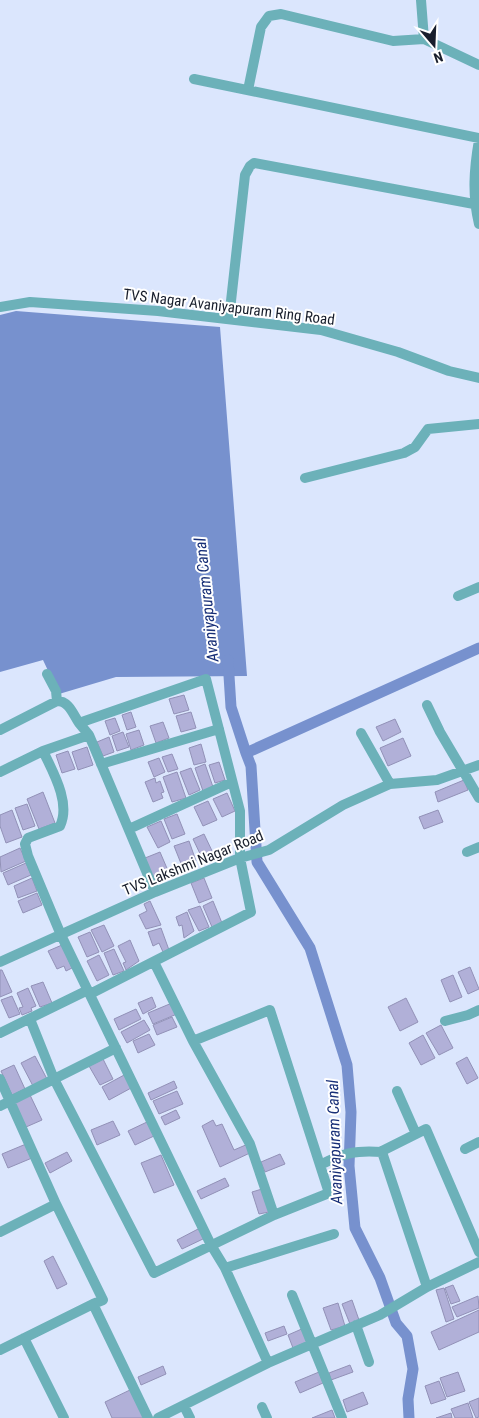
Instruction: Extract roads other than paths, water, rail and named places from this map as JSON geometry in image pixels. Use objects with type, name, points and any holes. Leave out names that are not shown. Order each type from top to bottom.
[{"type":"street","points":[[421,0],[424,39]]},
{"type":"street","points":[[248,90],[261,27],[269,16],[281,14],[393,41],[424,39],[479,65]]},
{"type":"street","points":[[194,79],[479,139],[473,171],[474,204],[479,224]]},
{"type":"street","points":[[229,319],[245,175],[254,163],[474,204]]},
{"type":"street","name":"TVS Nagar Avaniyapuram Ring Road","points":[[0,306],[30,302],[158,311],[321,330],[398,352],[449,371],[479,378]]},
{"type":"street","points":[[305,478],[404,453],[415,447],[428,429],[479,424]]},
{"type":"street","points":[[458,596],[479,586]]},
{"type":"street","points":[[47,674],[56,691],[57,701]]},
{"type":"street","points":[[0,1033],[154,962],[251,912],[240,858],[240,811],[206,679],[79,723]]},
{"type":"street","points":[[0,730],[57,701],[63,701],[67,704],[89,735],[156,892]]},
{"type":"street","points":[[427,705],[440,732],[479,798]]},
{"type":"street","points":[[101,764],[219,729]]},
{"type":"street","points":[[361,733],[390,784]]},
{"type":"street","points":[[0,772],[43,751],[89,735]]},
{"type":"street","points":[[43,751],[56,780],[63,818],[60,826],[28,838],[25,844],[61,935],[211,1245],[225,1268],[268,1363]]},
{"type":"street","name":"TVS Lakshmi Nagar Road","points":[[0,962],[156,892],[240,858],[269,850],[343,805],[390,784],[437,780],[479,765]]},
{"type":"street","points":[[129,829],[232,782]]},
{"type":"street","points":[[467,852],[479,847]]},
{"type":"street","points":[[154,962],[193,1041],[250,1144],[274,1216]]},
{"type":"street","points":[[30,1019],[54,1079],[154,1274],[274,1216],[330,1193],[270,1010],[193,1041]]},
{"type":"street","points":[[445,1020],[468,1015],[479,1010]]},
{"type":"street","points":[[4,1104],[116,1048]]},
{"type":"street","points":[[0,1080],[4,1104],[103,1300],[0,1350]]},
{"type":"street","points":[[397,1091],[416,1134]]},
{"type":"street","points":[[320,1164],[344,1154],[358,1151],[380,1152],[426,1129],[479,1252]]},
{"type":"street","points":[[464,1148],[479,1142]]},
{"type":"street","points":[[380,1152],[382,1152],[427,1287]]},
{"type":"street","points":[[0,1232],[56,1204]]},
{"type":"street","points":[[225,1268],[334,1234]]},
{"type":"street","points":[[158,1418],[268,1363],[380,1315],[427,1287],[479,1262]]},
{"type":"street","points":[[292,1295],[342,1418]]},
{"type":"street","points":[[93,1304],[148,1418]]},
{"type":"street","points":[[356,1325],[369,1362]]},
{"type":"street","points":[[24,1338],[64,1418]]},
{"type":"street","points":[[184,1406],[190,1418]]},
{"type":"street","points":[[262,1406],[267,1418]]},
{"type":"water","points":[[16,311],[220,327],[247,676],[116,677],[59,694],[43,660],[0,672],[0,315]]},
{"type":"waterway","name":"Avaniyapuram Canal","points":[[409,1418],[408,1399],[413,1369],[407,1336],[396,1323],[380,1278],[355,1228],[349,1166],[351,1112],[347,1065],[310,948],[257,862],[251,766],[246,753],[479,648]]},
{"type":"waterway","name":"Avaniyapuram Canal","points":[[228,660],[231,707],[246,753]]}]
